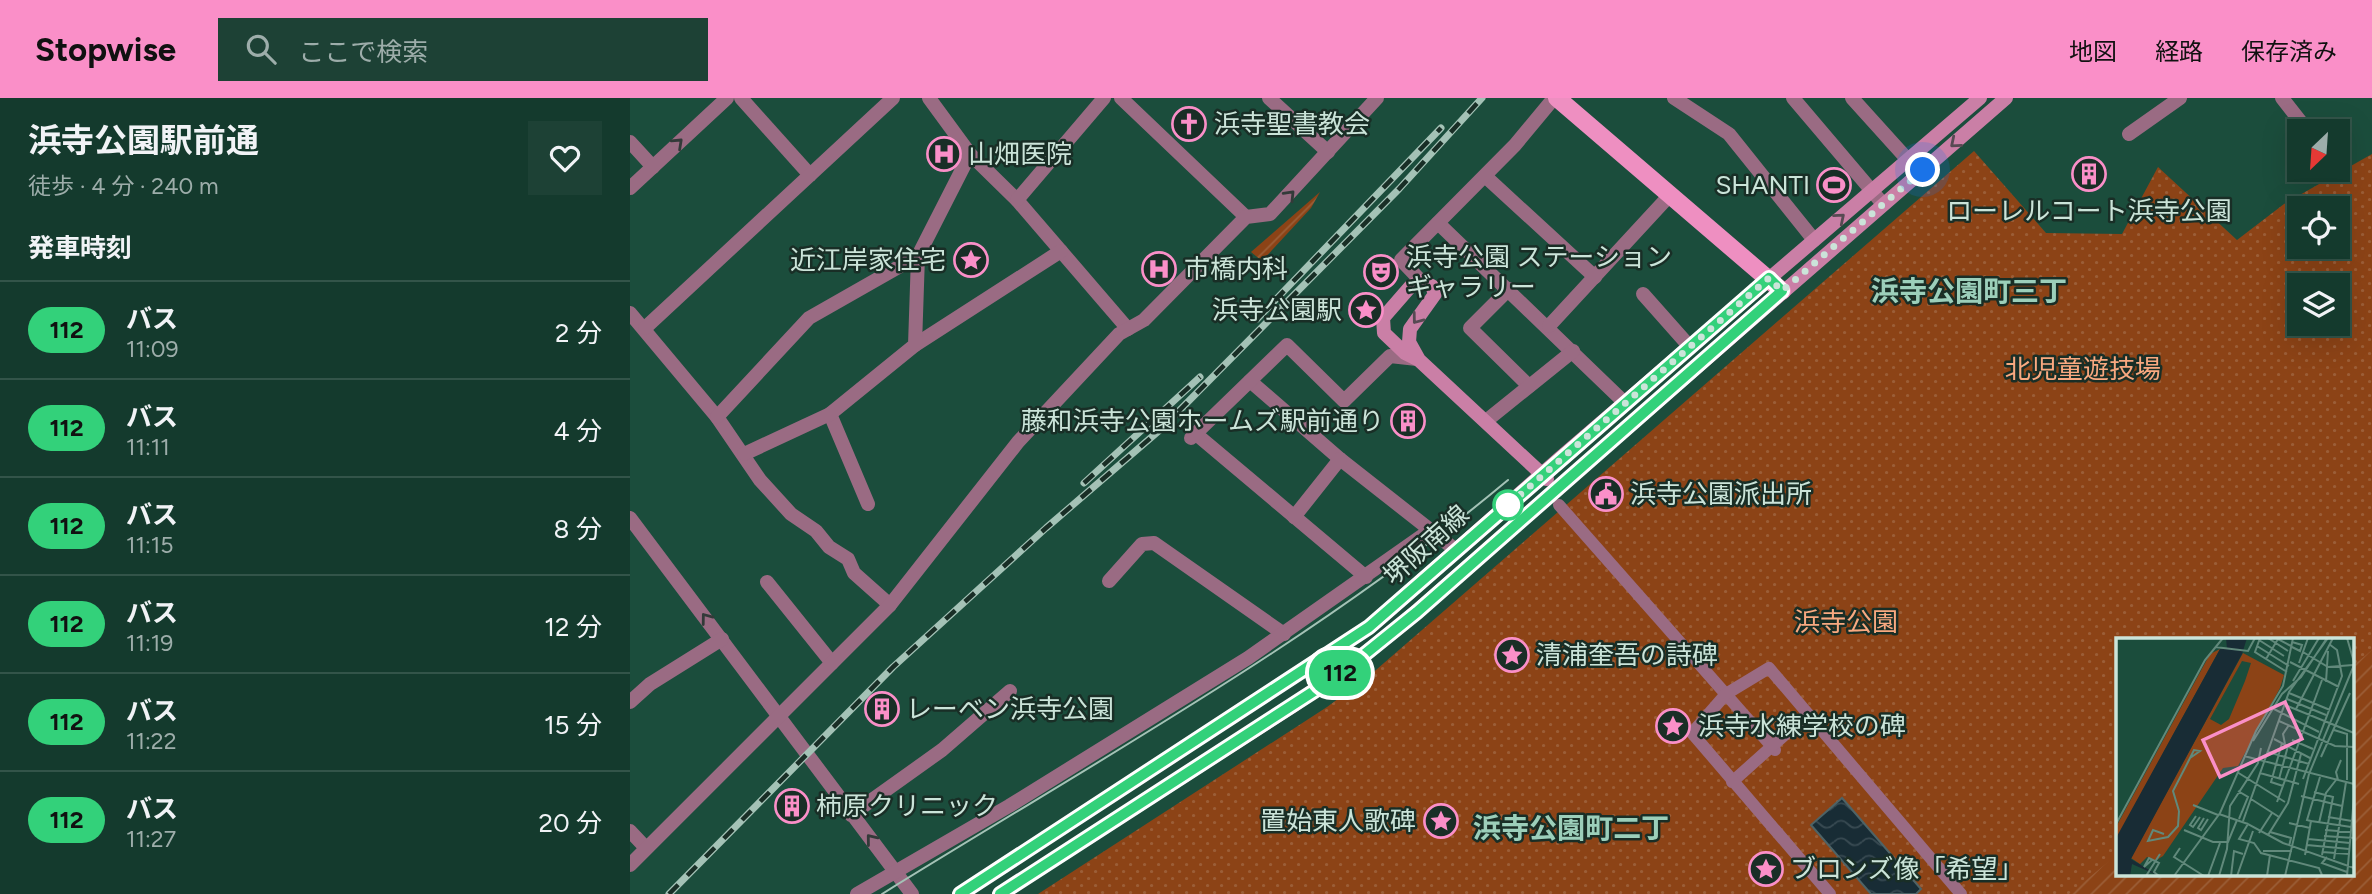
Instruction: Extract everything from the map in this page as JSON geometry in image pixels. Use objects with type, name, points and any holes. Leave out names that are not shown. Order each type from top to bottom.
[{"type":"main road","points":[[1556,98],[1775,285]]},
{"type":"main road","name":"堺阪南線","points":[[1000,894],[1339,675],[1417,612],[1556,489],[1775,285],[1814,240],[1980,98]]},
{"type":"main road","name":"堺阪南線","points":[[960,894],[1344,646],[1690,347],[1883,204],[2006,98]]},
{"type":"main road","points":[[1419,359],[1405,353],[1381,328],[1383,318],[1410,287],[1421,281],[1432,286],[1435,294],[1410,329],[1409,342],[1419,359],[1556,489]]},
{"type":"street","points":[[630,188],[727,98]]},
{"type":"street","points":[[741,98],[810,175]]},
{"type":"street","points":[[645,328],[894,98]]},
{"type":"street","points":[[1017,200],[1104,98]]},
{"type":"street","points":[[1121,98],[1246,217]]},
{"type":"street","points":[[1269,98],[1328,152]]},
{"type":"street","points":[[630,865],[890,605],[1018,442],[1119,334],[1160,305],[1246,217],[1270,214],[1377,98]]},
{"type":"street","points":[[1421,281],[1401,260],[1485,176],[1556,98]]},
{"type":"street","points":[[1674,98],[1729,134],[1814,240]]},
{"type":"street","points":[[1793,98],[1883,204]]},
{"type":"street","points":[[1852,98],[1908,160]]},
{"type":"street","points":[[2129,134],[2180,98]]},
{"type":"street","points":[[2282,98],[2299,119]]},
{"type":"street","points":[[934,100],[970,154],[1017,200],[1128,329]]},
{"type":"street","points":[[630,142],[653,167]]},
{"type":"street","points":[[915,345],[918,257],[970,154]]},
{"type":"street","points":[[1485,176],[1595,277]]},
{"type":"street","points":[[1549,326],[1670,195]]},
{"type":"street","points":[[1438,223],[1549,326],[1626,404]]},
{"type":"street","points":[[744,454],[830,414],[915,345],[1061,251]]},
{"type":"street","points":[[717,417],[809,318],[918,257]]},
{"type":"street","points":[[1509,289],[1470,328],[1529,386]]},
{"type":"street","points":[[1643,294],[1690,347]]},
{"type":"street","points":[[630,313],[717,417],[760,480],[791,514],[816,531],[829,547],[848,559],[854,573],[890,605]]},
{"type":"street","points":[[1366,577],[1193,436],[1287,345],[1344,401],[1390,356],[1419,359]]},
{"type":"street","points":[[1486,421],[1573,351]]},
{"type":"street","points":[[1250,381],[1340,459],[1457,551]]},
{"type":"street","points":[[830,414],[868,505]]},
{"type":"street","points":[[1294,517],[1340,459]]},
{"type":"street","points":[[1559,505],[1774,748]]},
{"type":"street","points":[[630,518],[780,714],[851,815],[912,894]]},
{"type":"street","points":[[857,894],[1089,757],[1284,634],[1429,531]]},
{"type":"street","points":[[1109,581],[1142,544],[1154,543],[1284,634]]},
{"type":"street","points":[[767,582],[832,663]]},
{"type":"street","points":[[630,702],[650,684],[722,639]]},
{"type":"street","points":[[1830,894],[1692,733],[1726,694],[1769,668],[1961,894]]},
{"type":"street","points":[[851,815],[942,750],[1010,691]]},
{"type":"street","points":[[1732,782],[1774,748],[1808,714]]},
{"type":"street","points":[[630,831],[646,848]]},
{"type":"green space","name":"浜寺公園","points":[[1974,151],[2046,233],[2122,234],[2158,167],[2237,240],[2287,202],[2287,259],[2350,259],[2350,196],[2298,196],[2323,182],[2350,182],[2350,166],[2372,154],[2372,894],[1038,894],[1327,707],[1369,676]]},
{"type":"green space","points":[[1320,192],[1311,208],[1262,261],[1251,252]]},
{"type":"green space","points":[[2372,650],[2372,894],[2069,894],[2116,856],[2116,876],[2354,876],[2354,665]]},
{"type":"water","points":[[1842,798],[1921,889],[1916,894],[1871,894],[1811,825]]},
{"type":"tram line","points":[[882,894],[1281,647],[1435,539],[1508,480]]},
{"type":"railway","points":[[669,894],[893,667],[1046,528],[1161,429],[1399,189],[1482,98]]},
{"type":"railway","points":[[1257,319],[1441,128]]},
{"type":"railway","points":[[1084,483],[1200,377]]},
{"type":"bus line","name":"112","points":[[960,894],[1357,637],[1769,278],[1782,291],[1417,612],[1339,675],[1000,894]]},
{"type":"place","name":"浜寺聖書教会","points":[[1189,124]]},
{"type":"place","name":"山畑医院","points":[[944,154]]},
{"type":"place","name":"ローレルコート浜寺公園","points":[[2089,174]]},
{"type":"place","name":"SHANTI","points":[[1834,185]]},
{"type":"place","name":"近江岸家住宅","points":[[971,260]]},
{"type":"place","name":"市橋内科","points":[[1159,269]]},
{"type":"place","name":"浜寺公園 ステーション ギャラリー","points":[[1381,272]]},
{"type":"place","name":"浜寺公園駅","points":[[1366,310]]},
{"type":"place","name":"藤和浜寺公園ホームズ駅前通り","points":[[1408,421]]},
{"type":"place","name":"浜寺公園派出所","points":[[1606,494]]},
{"type":"place","name":"清浦奎吾の詩碑","points":[[1512,655]]},
{"type":"place","name":"レーベン浜寺公園","points":[[882,709]]},
{"type":"place","name":"浜寺水練学校の碑","points":[[1673,726]]},
{"type":"place","name":"柿原クリニック","points":[[792,806]]},
{"type":"place","name":"置始東人歌碑","points":[[1441,821]]},
{"type":"place","name":"ブロンズ像「希望」","points":[[1766,869]]},
{"type":"district","name":"浜寺公園町三丁","points":[[1969,291]]},
{"type":"district","name":"浜寺公園町二丁","points":[[1571,828]]},
{"type":"route","points":[[1508,505],[1505,508],[1769,278],[1782,291],[1923,170]]},
{"type":"park label","name":"北児童遊技場","points":[[2083,369]]}]
